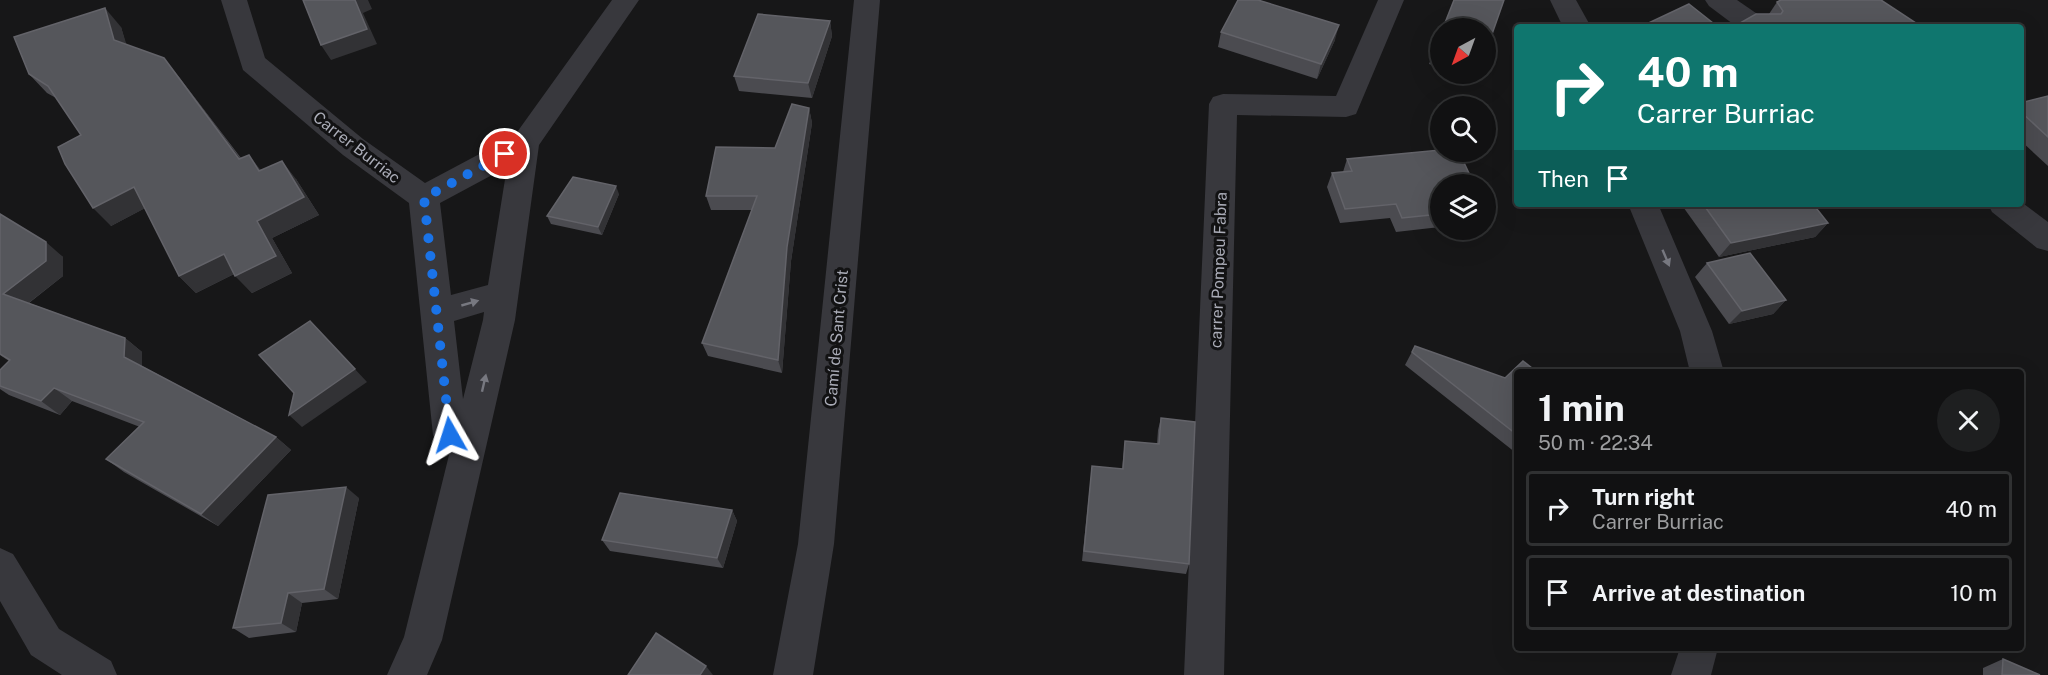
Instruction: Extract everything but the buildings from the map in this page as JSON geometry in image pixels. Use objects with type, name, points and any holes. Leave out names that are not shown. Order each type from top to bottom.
[{"type":"street","name":"Carrer Burriac","points":[[234,0],[253,63],[353,147],[424,198]]},
{"type":"street","points":[[471,440],[450,435],[424,198],[525,143],[626,0]]},
{"type":"street","name":"Camí de Sant Crist","points":[[793,675],[816,544],[867,0]]},
{"type":"street","name":"carrer Pompeu Fabra","points":[[1204,675],[1223,104],[1346,107],[1391,0]]},
{"type":"street","points":[[1563,0],[1575,24]]},
{"type":"street","points":[[1718,0],[1752,24]]},
{"type":"street","points":[[407,675],[423,640],[499,320],[525,143]]},
{"type":"street","points":[[1644,207],[1696,331],[1706,369]]},
{"type":"street","points":[[2007,207],[2048,239]]},
{"type":"street","points":[[437,312],[503,294]]},
{"type":"street","points":[[0,566],[45,642],[97,675]]},
{"type":"street","points":[[1691,675],[1699,651]]},
{"type":"route","points":[[450,435],[424,198],[505,154]]}]
